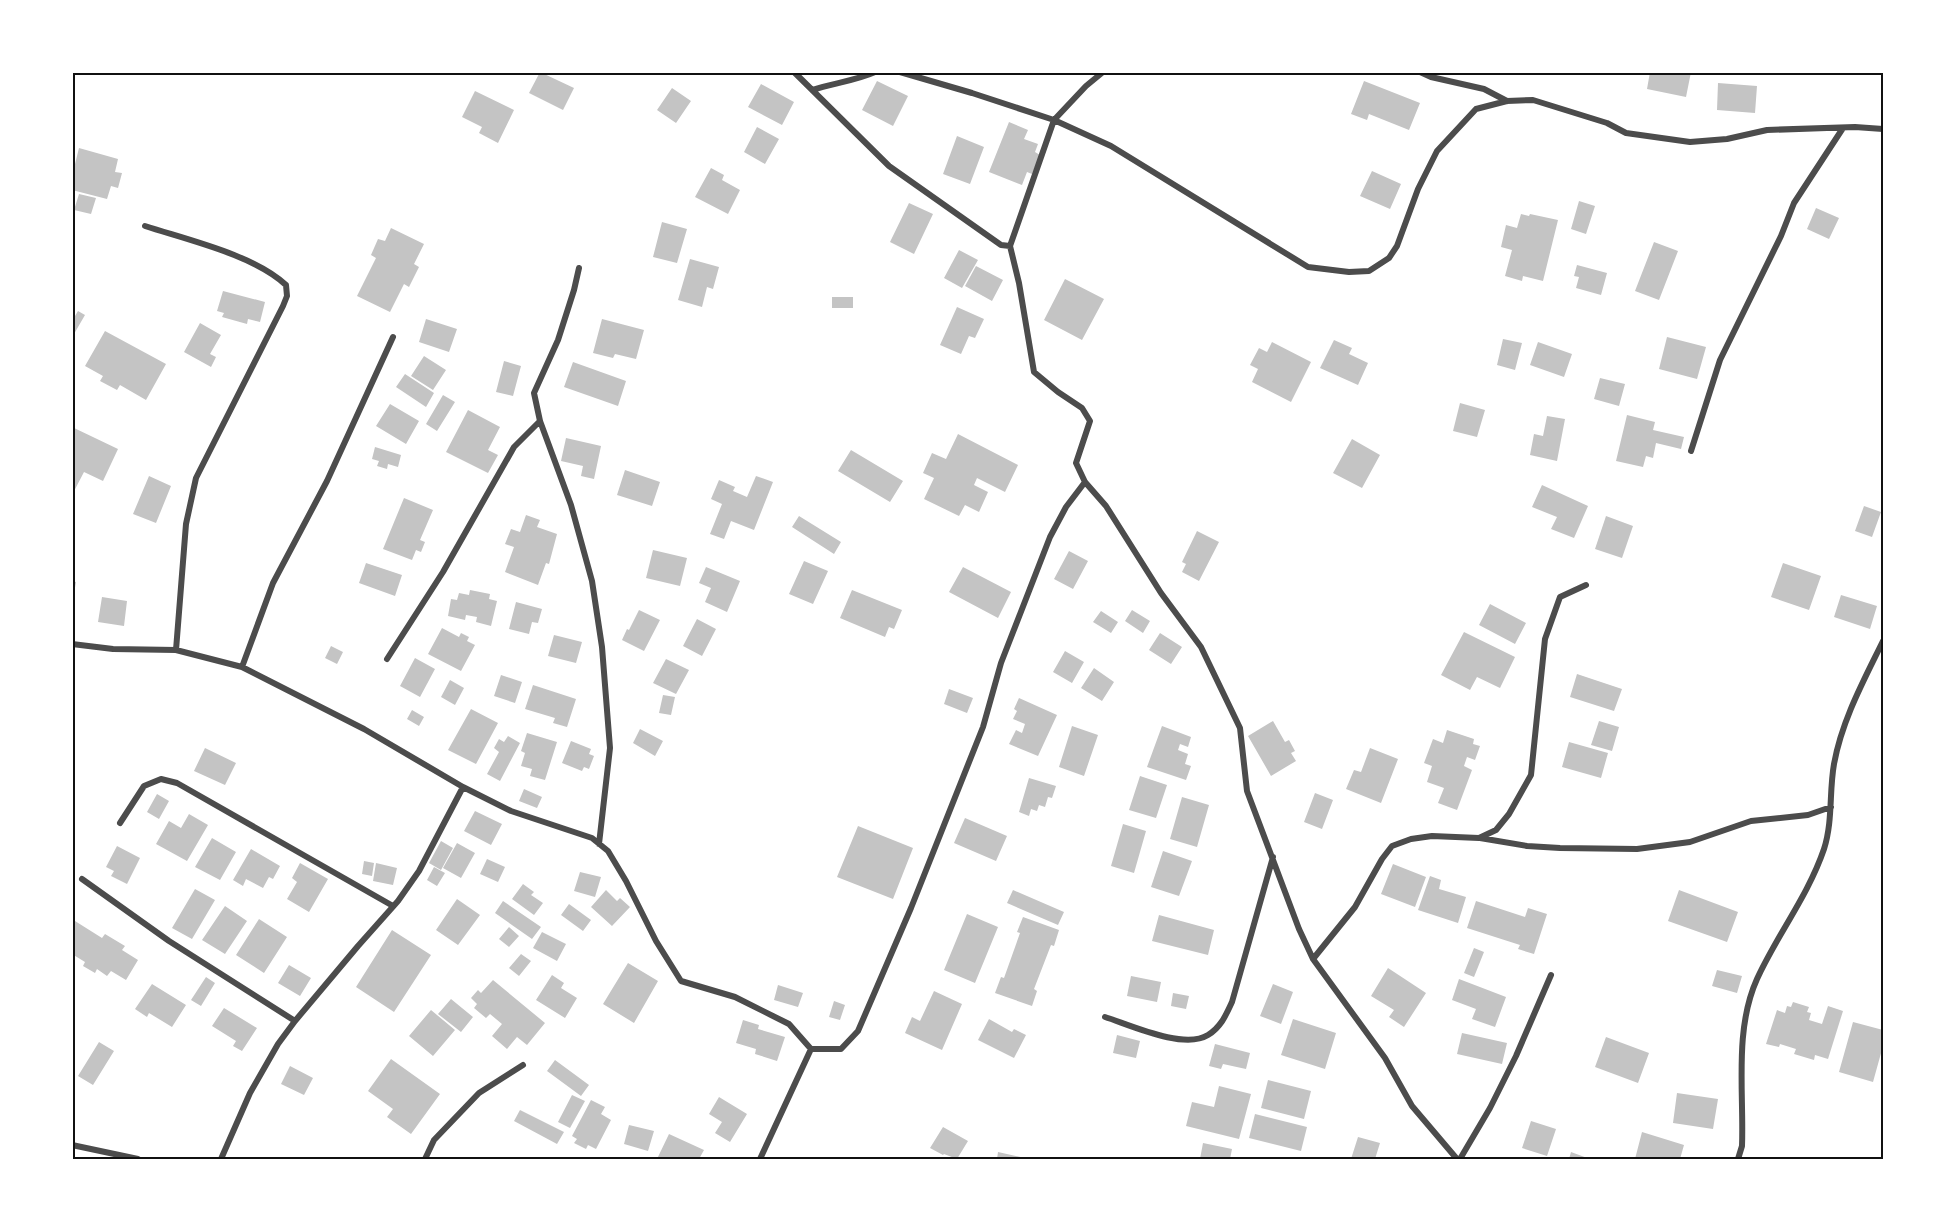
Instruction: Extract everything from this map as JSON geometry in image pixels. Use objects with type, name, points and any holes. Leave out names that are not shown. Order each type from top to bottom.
[{"type":"street","points":[[794,72],[889,166],[1001,245],[1010,246]]},
{"type":"street","points":[[812,90],[875,72]]},
{"type":"street","points":[[900,72],[1054,120],[1111,146],[1308,267],[1349,272],[1369,271],[1389,258],[1397,246],[1418,189],[1437,152],[1455,129],[1476,109],[1507,101],[1533,100],[1607,123],[1626,133],[1690,142],[1727,139],[1767,130],[1883,129]]},
{"type":"street","points":[[1103,72],[1086,86],[1054,120],[1010,246],[1019,283],[1034,372],[1082,408],[1090,421],[1076,463],[1085,482],[1106,506],[1161,593],[1201,647],[1240,728],[1247,790],[1274,857],[1299,929],[1313,959],[1385,1058],[1412,1106],[1459,1159],[1490,1108],[1516,1056],[1551,975]]},
{"type":"street","points":[[1420,72],[1431,77],[1484,89],[1507,101]]},
{"type":"street","points":[[1691,451],[1720,360],[1781,236],[1794,203],[1843,128]]},
{"type":"street","points":[[145,226],[273,273],[286,285],[287,296],[196,478],[186,524],[176,650]]},
{"type":"street","points":[[579,268],[558,340],[534,393],[540,421],[571,505],[589,570],[602,647],[610,748],[599,844]]},
{"type":"street","points":[[242,668],[273,583],[327,481],[393,337]]},
{"type":"street","points":[[387,659],[443,572],[514,447],[540,421]]},
{"type":"street","points":[[72,644],[113,649],[176,650],[242,668],[273,681],[364,729],[463,787],[511,811],[592,838],[608,851],[656,941],[681,981],[735,997],[789,1024],[811,1049],[841,1049],[858,1031],[910,908],[983,727],[1001,663],[1050,537],[1066,507],[1085,482]]},
{"type":"street","points":[[1479,838],[1496,830],[1521,795],[1532,774],[1545,639],[1560,597],[1586,585]]},
{"type":"street","points":[[1738,1159],[1742,1146],[1744,1031],[1749,1003],[1757,980],[1815,872],[1829,829],[1834,763],[1840,740],[1854,700],[1883,641]]},
{"type":"street","points":[[120,823],[144,786],[161,779],[177,783],[393,906]]},
{"type":"street","points":[[221,1159],[250,1093],[278,1044],[358,945],[393,906],[419,871],[463,787]]},
{"type":"street","points":[[1313,959],[1355,907],[1382,859],[1392,846],[1411,839],[1432,836],[1479,838],[1527,846],[1637,849],[1690,842],[1750,821],[1808,815],[1831,807]]},
{"type":"street","points":[[1105,1017],[1183,1041],[1207,1036],[1221,1024],[1232,1002],[1274,857]]},
{"type":"street","points":[[82,879],[169,941],[295,1021]]},
{"type":"street","points":[[760,1159],[811,1049]]},
{"type":"street","points":[[425,1159],[434,1140],[479,1093],[523,1065]]},
{"type":"street","points":[[72,1145],[138,1159]]},
{"type":"building","points":[[540,72],[574,88],[563,110],[529,93]]},
{"type":"building","points":[[1650,72],[1672,75],[1673,72],[1691,72],[1686,97],[1647,89]]},
{"type":"building","points":[[1866,72],[1883,72],[1883,75],[1866,74]]},
{"type":"building","points":[[877,81],[908,96],[893,126],[862,110]]},
{"type":"building","points":[[1364,81],[1420,103],[1409,130],[1369,114],[1367,120],[1351,114]]},
{"type":"building","points":[[1718,83],[1757,86],[1755,113],[1717,110]]},
{"type":"building","points":[[761,84],[794,102],[782,125],[748,107]]},
{"type":"building","points":[[672,88],[691,101],[676,123],[657,110]]},
{"type":"building","points":[[475,91],[514,110],[498,143],[479,133],[482,127],[462,117]]},
{"type":"building","points":[[1009,122],[1028,130],[1024,139],[1038,144],[1035,152],[1040,155],[1032,174],[1027,172],[1022,185],[989,172]]},
{"type":"building","points":[[757,127],[779,139],[765,164],[744,152]]},
{"type":"building","points":[[957,136],[984,147],[970,184],[943,174]]},
{"type":"building","points":[[79,148],[118,159],[115,172],[122,173],[118,188],[111,186],[107,199],[72,190],[72,176]]},
{"type":"building","points":[[711,168],[724,175],[722,180],[740,190],[728,214],[695,197]]},
{"type":"building","points":[[1372,171],[1401,184],[1390,209],[1360,196]]},
{"type":"building","points":[[79,194],[96,198],[91,214],[74,210]]},
{"type":"building","points":[[1579,201],[1595,206],[1586,234],[1571,229]]},
{"type":"building","points":[[909,203],[933,214],[914,254],[890,242]]},
{"type":"building","points":[[1816,208],[1839,218],[1829,239],[1807,229]]},
{"type":"building","points":[[1521,214],[1558,220],[1543,281],[1523,276],[1522,281],[1505,276],[1512,250],[1501,247],[1506,225],[1517,228]]},
{"type":"building","points":[[662,222],[687,229],[677,263],[653,257]]},
{"type":"building","points":[[391,228],[424,244],[414,264],[419,267],[409,287],[404,284],[390,312],[357,296],[376,258],[371,255],[378,239],[385,241]]},
{"type":"building","points":[[1654,242],[1678,251],[1659,300],[1635,291]]},
{"type":"building","points":[[959,250],[978,260],[962,288],[944,278]]},
{"type":"building","points":[[690,259],[719,267],[713,289],[707,287],[702,307],[678,300]]},
{"type":"building","points":[[1577,265],[1607,273],[1601,295],[1576,288],[1579,277],[1574,276]]},
{"type":"building","points":[[976,266],[1003,280],[992,301],[965,286]]},
{"type":"building","points":[[1065,279],[1104,299],[1082,340],[1044,320]]},
{"type":"building","points":[[223,291],[265,302],[260,322],[248,319],[247,324],[222,317],[224,313],[217,311]]},
{"type":"building","points":[[832,297],[853,297],[853,308],[832,308]]},
{"type":"building","points":[[957,307],[984,319],[975,338],[969,336],[961,354],[940,345]]},
{"type":"building","points":[[78,311],[85,315],[74,334],[72,333],[72,321]]},
{"type":"building","points":[[426,319],[457,329],[449,352],[419,342]]},
{"type":"building","points":[[602,319],[644,330],[636,359],[615,354],[613,358],[593,353]]},
{"type":"building","points":[[200,323],[221,335],[210,354],[216,357],[211,367],[184,352]]},
{"type":"building","points":[[105,331],[166,364],[146,400],[120,385],[117,390],[100,381],[103,376],[85,366]]},
{"type":"building","points":[[1667,337],[1706,347],[1697,379],[1659,369]]},
{"type":"building","points":[[1503,339],[1522,343],[1515,370],[1497,365]]},
{"type":"building","points":[[1334,340],[1352,348],[1349,354],[1368,363],[1358,385],[1320,368]]},
{"type":"building","points":[[1272,342],[1311,362],[1291,402],[1252,382],[1258,369],[1250,365],[1259,348],[1267,352]]},
{"type":"building","points":[[1538,342],[1572,354],[1564,377],[1530,365]]},
{"type":"building","points":[[424,356],[446,370],[433,390],[411,376]]},
{"type":"building","points":[[504,361],[521,366],[513,396],[496,392]]},
{"type":"building","points":[[573,362],[626,381],[618,406],[564,387]]},
{"type":"building","points":[[405,374],[434,393],[426,407],[396,387]]},
{"type":"building","points":[[1600,378],[1625,384],[1619,406],[1594,399]]},
{"type":"building","points":[[443,395],[455,402],[437,431],[426,424]]},
{"type":"building","points":[[1460,403],[1485,410],[1477,437],[1453,431]]},
{"type":"building","points":[[390,404],[419,421],[406,444],[376,426]]},
{"type":"building","points":[[468,410],[500,427],[488,450],[498,455],[488,473],[446,452]]},
{"type":"building","points":[[1627,415],[1655,422],[1653,430],[1684,437],[1681,449],[1656,443],[1653,458],[1646,456],[1643,467],[1616,461]]},
{"type":"building","points":[[1547,416],[1565,419],[1557,461],[1530,455],[1534,434],[1543,436]]},
{"type":"building","points":[[72,427],[118,449],[103,481],[84,472],[72,495]]},
{"type":"building","points":[[958,434],[1018,465],[1005,492],[977,478],[974,485],[988,492],[979,512],[965,505],[959,516],[924,499],[934,478],[923,473],[932,453],[946,459]]},
{"type":"building","points":[[566,438],[601,446],[594,479],[581,476],[583,466],[561,461]]},
{"type":"building","points":[[1352,439],[1380,455],[1362,488],[1333,473]]},
{"type":"building","points":[[375,447],[401,455],[398,467],[388,464],[387,469],[377,466],[379,461],[372,459]]},
{"type":"building","points":[[851,450],[903,481],[890,502],[838,471]]},
{"type":"building","points":[[625,470],[660,482],[652,506],[617,495]]},
{"type":"building","points":[[149,476],[171,486],[156,523],[133,514]]},
{"type":"building","points":[[756,476],[773,482],[754,530],[731,521],[724,539],[710,534],[722,504],[711,499],[719,480],[735,487],[733,491],[747,497]]},
{"type":"building","points":[[1542,485],[1588,506],[1574,538],[1551,529],[1557,517],[1532,507]]},
{"type":"building","points":[[404,498],[433,510],[420,540],[425,542],[421,552],[416,550],[412,560],[383,549]]},
{"type":"building","points":[[1864,506],[1881,512],[1872,537],[1855,531]]},
{"type":"building","points":[[526,515],[540,520],[537,527],[557,534],[549,564],[546,563],[538,585],[505,572],[514,547],[505,544],[511,529],[520,532]]},
{"type":"building","points":[[799,516],[841,542],[834,554],[792,527]]},
{"type":"building","points":[[1606,516],[1633,526],[1622,558],[1595,549]]},
{"type":"building","points":[[1197,531],[1219,542],[1199,581],[1182,572],[1186,564],[1182,562]]},
{"type":"building","points":[[653,550],[687,558],[680,586],[646,578]]},
{"type":"building","points":[[1069,551],[1088,561],[1073,589],[1054,579]]},
{"type":"building","points":[[804,561],[828,571],[813,604],[789,594]]},
{"type":"building","points":[[366,563],[402,575],[395,596],[359,583]]},
{"type":"building","points":[[1783,563],[1821,576],[1809,610],[1771,597]]},
{"type":"building","points":[[706,567],[740,581],[727,612],[705,602],[711,588],[699,583]]},
{"type":"building","points":[[963,567],[1011,592],[998,618],[949,592]]},
{"type":"building","points":[[72,581],[76,582],[73,599],[72,599]]},
{"type":"building","points":[[470,590],[490,594],[489,599],[497,601],[491,626],[476,622],[477,617],[466,615],[465,620],[448,616],[451,599],[457,600],[459,593],[469,595]]},
{"type":"building","points":[[852,590],[902,610],[894,629],[889,627],[885,637],[840,618]]},
{"type":"building","points":[[1841,595],[1877,606],[1870,629],[1834,617]]},
{"type":"building","points":[[102,597],[127,601],[124,626],[98,622]]},
{"type":"building","points":[[516,602],[542,609],[538,623],[532,622],[529,634],[509,629]]},
{"type":"building","points":[[1490,604],[1526,623],[1515,644],[1479,625]]},
{"type":"building","points":[[639,610],[660,620],[644,651],[622,640]]},
{"type":"building","points":[[1132,610],[1150,621],[1143,633],[1125,621]]},
{"type":"building","points":[[1101,611],[1118,622],[1111,633],[1093,622]]},
{"type":"building","points":[[697,619],[716,629],[702,656],[683,646]]},
{"type":"building","points":[[442,628],[459,637],[461,633],[469,637],[467,641],[475,645],[461,671],[428,654]]},
{"type":"building","points":[[1464,632],[1515,657],[1500,688],[1477,677],[1470,690],[1441,675]]},
{"type":"building","points":[[1160,633],[1182,647],[1171,664],[1149,650]]},
{"type":"building","points":[[554,635],[582,642],[576,663],[548,656]]},
{"type":"building","points":[[331,646],[343,652],[337,664],[325,658]]},
{"type":"building","points":[[1065,651],[1084,662],[1072,683],[1053,672]]},
{"type":"building","points":[[415,658],[435,669],[420,697],[400,686]]},
{"type":"building","points":[[666,659],[689,670],[676,694],[653,683]]},
{"type":"building","points":[[1094,668],[1114,682],[1102,701],[1081,688]]},
{"type":"building","points":[[1577,674],[1622,689],[1614,711],[1570,697]]},
{"type":"building","points":[[501,675],[522,682],[515,703],[494,696]]},
{"type":"building","points":[[450,680],[464,688],[455,705],[441,697]]},
{"type":"building","points":[[533,685],[576,699],[567,727],[553,723],[555,718],[525,709]]},
{"type":"building","points":[[949,689],[973,698],[967,713],[944,704]]},
{"type":"building","points":[[663,695],[675,697],[671,715],[659,713]]},
{"type":"building","points":[[1019,698],[1057,715],[1038,756],[1009,744],[1016,730],[1022,733],[1025,724],[1013,719]]},
{"type":"building","points":[[471,709],[498,723],[476,764],[448,750]]},
{"type":"building","points":[[412,710],[424,717],[419,726],[407,719]]},
{"type":"building","points":[[1273,721],[1285,742],[1289,740],[1295,751],[1291,753],[1296,761],[1271,776],[1248,736]]},
{"type":"building","points":[[1599,721],[1619,727],[1612,751],[1591,745]]},
{"type":"building","points":[[1072,726],[1098,735],[1084,776],[1059,767]]},
{"type":"building","points":[[1162,726],[1191,737],[1188,747],[1180,744],[1178,750],[1188,754],[1185,764],[1191,766],[1186,780],[1147,767]]},
{"type":"building","points":[[640,729],[663,741],[655,756],[633,743]]},
{"type":"building","points":[[1447,730],[1474,739],[1473,744],[1480,746],[1475,760],[1467,757],[1464,766],[1472,770],[1457,810],[1438,803],[1444,788],[1427,782],[1432,766],[1424,763],[1433,739],[1443,743]]},
{"type":"building","points":[[527,733],[557,742],[545,780],[530,776],[532,769],[521,766],[525,753],[521,751]]},
{"type":"building","points":[[508,736],[520,743],[500,781],[487,774],[499,752],[494,748],[499,739],[504,742]]},
{"type":"building","points":[[571,741],[591,749],[589,754],[594,756],[589,769],[584,767],[582,771],[562,763]]},
{"type":"building","points":[[1569,742],[1608,753],[1601,778],[1562,767]]},
{"type":"building","points":[[205,748],[236,763],[225,785],[194,771]]},
{"type":"building","points":[[1370,748],[1398,759],[1381,803],[1346,789],[1354,770],[1361,772]]},
{"type":"building","points":[[1140,776],[1167,785],[1156,818],[1129,810]]},
{"type":"building","points":[[1029,778],[1056,786],[1052,798],[1048,797],[1045,807],[1039,805],[1037,811],[1031,809],[1029,816],[1019,812]]},
{"type":"building","points":[[524,789],[542,797],[537,808],[519,801]]},
{"type":"building","points":[[1315,793],[1333,800],[1322,829],[1304,822]]},
{"type":"building","points":[[157,794],[169,801],[159,819],[147,812]]},
{"type":"building","points":[[1182,797],[1209,805],[1197,847],[1170,839]]},
{"type":"building","points":[[475,811],[502,824],[491,845],[464,831]]},
{"type":"building","points":[[189,814],[208,825],[187,861],[156,844],[169,821],[181,828]]},
{"type":"building","points":[[965,818],[1007,836],[996,861],[954,843]]},
{"type":"building","points":[[1123,824],[1146,831],[1134,873],[1111,866]]},
{"type":"building","points":[[858,826],[913,848],[893,899],[837,877]]},
{"type":"building","points":[[212,838],[236,852],[220,880],[195,867]]},
{"type":"building","points":[[441,841],[453,848],[441,870],[429,863]]},
{"type":"building","points":[[457,843],[475,853],[461,878],[443,868]]},
{"type":"building","points":[[117,846],[140,858],[127,884],[111,876],[114,871],[106,867]]},
{"type":"building","points":[[251,849],[280,866],[273,879],[269,877],[263,888],[246,879],[243,886],[233,880]]},
{"type":"building","points":[[1163,851],[1192,861],[1179,896],[1151,887]]},
{"type":"building","points":[[487,859],[505,867],[498,882],[480,874]]},
{"type":"building","points":[[364,861],[374,863],[372,876],[362,874]]},
{"type":"building","points":[[300,863],[328,879],[309,912],[287,899],[297,882],[292,878]]},
{"type":"building","points":[[376,863],[397,868],[393,885],[373,881]]},
{"type":"building","points":[[1393,864],[1426,877],[1415,907],[1381,894]]},
{"type":"building","points":[[434,867],[445,873],[437,886],[427,880]]},
{"type":"building","points":[[580,872],[601,877],[595,897],[574,891]]},
{"type":"building","points":[[1430,876],[1441,880],[1439,889],[1466,897],[1458,923],[1418,910]]},
{"type":"building","points":[[523,884],[534,892],[531,895],[543,903],[534,915],[512,899]]},
{"type":"building","points":[[195,889],[215,900],[192,939],[172,928]]},
{"type":"building","points":[[606,890],[617,901],[620,898],[630,907],[612,926],[591,907]]},
{"type":"building","points":[[1013,890],[1064,912],[1058,925],[1007,903]]},
{"type":"building","points":[[1679,890],[1738,912],[1727,942],[1668,921]]},
{"type":"building","points":[[457,899],[480,915],[458,945],[436,930]]},
{"type":"building","points":[[503,901],[541,927],[532,939],[495,913]]},
{"type":"building","points":[[1476,901],[1525,917],[1528,908],[1547,914],[1534,954],[1518,949],[1520,945],[1467,928]]},
{"type":"building","points":[[569,904],[591,920],[583,931],[561,915]]},
{"type":"building","points":[[225,906],[247,921],[225,954],[202,940]]},
{"type":"building","points":[[967,914],[998,927],[975,983],[944,970]]},
{"type":"building","points":[[1159,915],[1214,930],[1208,955],[1152,941]]},
{"type":"building","points":[[1023,917],[1059,930],[1034,989],[1037,991],[1032,1006],[995,993],[1001,977],[1004,978],[1020,933],[1017,932]]},
{"type":"building","points":[[259,919],[287,937],[264,973],[236,955]]},
{"type":"building","points":[[75,921],[102,938],[105,934],[125,946],[122,950],[138,960],[126,980],[111,971],[107,976],[97,969],[95,973],[83,966],[85,962],[72,954],[72,925]]},
{"type":"building","points":[[509,927],[519,936],[509,947],[499,939]]},
{"type":"building","points":[[392,930],[431,955],[394,1012],[356,987]]},
{"type":"building","points":[[542,932],[566,944],[557,961],[533,948]]},
{"type":"building","points":[[1474,948],[1484,952],[1474,977],[1464,973]]},
{"type":"building","points":[[521,954],[531,961],[519,976],[509,968]]},
{"type":"building","points":[[628,963],[658,981],[634,1023],[603,1004]]},
{"type":"building","points":[[289,965],[311,978],[300,996],[278,983]]},
{"type":"building","points":[[1388,968],[1426,993],[1404,1027],[1389,1017],[1394,1010],[1371,996]]},
{"type":"building","points":[[1717,970],[1742,976],[1737,993],[1712,986]]},
{"type":"building","points":[[552,975],[564,983],[561,988],[577,998],[565,1018],[536,1000]]},
{"type":"building","points":[[1131,976],[1161,982],[1157,1002],[1127,996]]},
{"type":"building","points":[[206,977],[215,983],[201,1006],[191,1000]]},
{"type":"building","points":[[1459,979],[1506,997],[1495,1027],[1472,1019],[1476,1009],[1452,1000]]},
{"type":"building","points":[[493,980],[545,1023],[527,1045],[517,1037],[507,1049],[492,1036],[502,1024],[490,1014],[486,1018],[474,1008],[477,1004],[471,998],[478,990],[481,993]]},
{"type":"building","points":[[152,984],[186,1005],[172,1027],[149,1013],[147,1017],[135,1009]]},
{"type":"building","points":[[1273,984],[1293,992],[1281,1024],[1260,1016]]},
{"type":"building","points":[[778,985],[803,993],[798,1007],[774,1000]]},
{"type":"building","points":[[934,991],[962,1004],[942,1050],[905,1033],[912,1017],[920,1021]]},
{"type":"building","points":[[1173,993],[1189,996],[1186,1009],[1171,1006]]},
{"type":"building","points":[[451,999],[473,1017],[461,1032],[438,1014]]},
{"type":"building","points":[[834,1001],[845,1005],[840,1020],[829,1017]]},
{"type":"building","points":[[1793,1002],[1809,1007],[1807,1012],[1811,1013],[1809,1020],[1822,1024],[1828,1006],[1843,1011],[1828,1059],[1815,1055],[1814,1060],[1794,1054],[1796,1049],[1780,1044],[1779,1047],[1766,1044],[1777,1010],[1785,1013],[1787,1006],[1791,1007]]},
{"type":"building","points":[[224,1008],[257,1028],[242,1051],[233,1046],[236,1041],[212,1026]]},
{"type":"building","points":[[431,1010],[455,1030],[433,1056],[409,1036]]},
{"type":"building","points":[[989,1019],[1012,1032],[1014,1029],[1026,1035],[1014,1058],[978,1040]]},
{"type":"building","points":[[1293,1019],[1336,1033],[1325,1069],[1281,1055]]},
{"type":"building","points":[[743,1020],[759,1025],[758,1029],[785,1037],[777,1061],[755,1054],[756,1049],[736,1043]]},
{"type":"building","points":[[1853,1022],[1883,1030],[1883,1046],[1873,1082],[1839,1072]]},
{"type":"building","points":[[1462,1033],[1507,1043],[1502,1064],[1457,1054]]},
{"type":"building","points":[[1117,1035],[1140,1041],[1136,1058],[1113,1053]]},
{"type":"building","points":[[1606,1037],[1649,1053],[1638,1083],[1595,1067]]},
{"type":"building","points":[[99,1042],[114,1051],[93,1085],[78,1076]]},
{"type":"building","points":[[1215,1044],[1250,1053],[1246,1069],[1223,1064],[1221,1069],[1209,1066]]},
{"type":"building","points":[[391,1059],[440,1094],[411,1134],[387,1117],[393,1109],[368,1091]]},
{"type":"building","points":[[555,1060],[589,1085],[581,1096],[547,1071]]},
{"type":"building","points":[[290,1066],[313,1078],[304,1095],[281,1084]]},
{"type":"building","points":[[1268,1080],[1311,1091],[1304,1119],[1261,1108]]},
{"type":"building","points":[[1219,1086],[1251,1094],[1239,1139],[1186,1126],[1192,1102],[1214,1107]]},
{"type":"building","points":[[1677,1093],[1718,1099],[1713,1129],[1673,1123]]},
{"type":"building","points":[[572,1095],[585,1101],[570,1128],[558,1122]]},
{"type":"building","points":[[719,1097],[747,1114],[730,1142],[715,1133],[722,1122],[709,1114]]},
{"type":"building","points":[[591,1100],[605,1107],[601,1114],[611,1120],[596,1149],[588,1145],[586,1149],[574,1143],[577,1139],[572,1136]]},
{"type":"building","points":[[520,1110],[564,1132],[557,1144],[514,1121]]},
{"type":"building","points":[[1255,1114],[1307,1127],[1301,1151],[1249,1138]]},
{"type":"building","points":[[1531,1121],[1556,1129],[1547,1156],[1522,1148]]},
{"type":"building","points":[[629,1125],[654,1131],[648,1151],[624,1144]]},
{"type":"building","points":[[943,1127],[968,1141],[957,1159],[930,1148]]},
{"type":"building","points":[[1642,1132],[1684,1145],[1680,1159],[1635,1159]]},
{"type":"building","points":[[669,1134],[704,1150],[699,1159],[657,1159]]},
{"type":"building","points":[[1358,1137],[1380,1143],[1375,1159],[1351,1159]]},
{"type":"building","points":[[1203,1143],[1232,1149],[1230,1159],[1200,1159]]},
{"type":"building","points":[[998,1152],[1025,1158],[1025,1159],[997,1159]]},
{"type":"building","points":[[1571,1152],[1590,1159],[1569,1159]]}]
